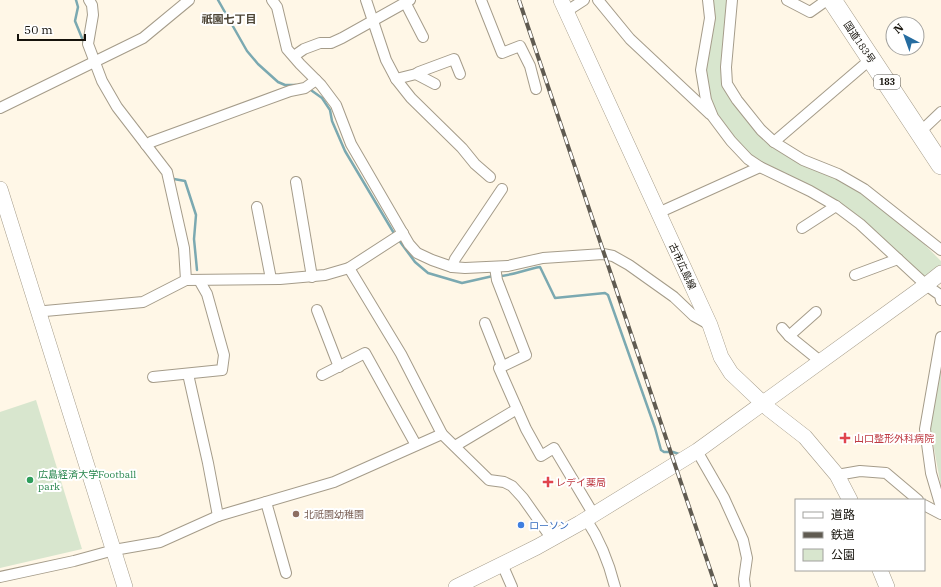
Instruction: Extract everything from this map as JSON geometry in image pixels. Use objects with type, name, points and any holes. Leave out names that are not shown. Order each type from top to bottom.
[{"type":"highway","name":"国道183号","points":[[832,0],[872,58],[941,165]]},
{"type":"street","points":[[89,0],[92,5],[92,15],[88,44],[94,62],[117,107],[167,172],[184,248],[186,280]]},
{"type":"street","points":[[0,108],[143,38],[189,0]]},
{"type":"street","points":[[272,0],[277,6],[287,49],[316,80],[336,105],[351,144],[403,233],[417,253],[452,267],[496,267],[508,266],[543,258],[603,254],[613,256],[629,265],[674,297],[694,316],[710,325]]},
{"type":"street","points":[[366,0],[386,60],[396,79],[411,98],[462,148],[475,164],[490,177]]},
{"type":"street","points":[[481,0],[502,53],[520,46],[530,66],[536,89]]},
{"type":"street","points":[[564,5],[584,0]]},
{"type":"street","points":[[598,0],[630,39],[713,117],[731,141],[748,159],[760,167],[836,206],[860,224],[940,296],[941,300]]},
{"type":"street","points":[[708,0],[710,18],[701,70],[706,100],[713,117]]},
{"type":"street","points":[[732,0],[726,67],[728,84],[737,100],[761,130],[774,142],[803,160],[838,174],[864,189],[941,250]]},
{"type":"street","points":[[787,0],[810,12],[827,0]]},
{"type":"street","points":[[294,56],[304,49],[320,43],[331,43],[342,38],[408,1],[423,37]]},
{"type":"street","name":"古市広島線","points":[[564,5],[710,325],[721,357],[730,373],[762,403],[805,437],[837,475],[849,499]]},
{"type":"street","points":[[774,142],[872,58]]},
{"type":"street","points":[[396,79],[416,74],[454,59],[460,74]]},
{"type":"street","points":[[416,74],[435,84]]},
{"type":"street","points":[[146,145],[290,91],[305,88],[316,80]]},
{"type":"street","points":[[919,133],[941,112]]},
{"type":"street","points":[[658,213],[760,167]]},
{"type":"street","points":[[296,182],[312,277]]},
{"type":"street","points":[[0,189],[3,208],[39,313],[125,587]]},
{"type":"street","points":[[452,267],[455,259],[502,190]]},
{"type":"street","points":[[802,228],[836,206]]},
{"type":"street","points":[[257,208],[271,279]]},
{"type":"street","points":[[39,313],[45,311],[143,302],[186,280],[271,279],[325,275],[349,268],[403,233]]},
{"type":"street","points":[[855,275],[898,259]]},
{"type":"street","points":[[496,267],[497,280],[526,355],[499,368],[526,429],[541,456],[554,448],[590,517],[611,572],[615,587]]},
{"type":"street","points":[[349,268],[401,354],[442,434],[489,480],[504,482],[512,486],[523,498],[552,539]]},
{"type":"street","points":[[456,587],[552,539],[697,451],[941,273]]},
{"type":"street","points":[[152,377],[222,370],[224,355],[207,294],[199,280]]},
{"type":"street","points":[[316,310],[339,367]]},
{"type":"street","points":[[816,312],[786,332],[820,361]]},
{"type":"street","points":[[485,323],[502,366]]},
{"type":"street","points":[[941,337],[925,429],[931,473],[941,507]]},
{"type":"street","points":[[322,375],[365,354],[416,446]]},
{"type":"street","points":[[188,374],[218,516]]},
{"type":"street","points":[[455,446],[517,409]]},
{"type":"street","points":[[0,577],[74,561],[114,550],[160,542],[218,516],[334,482],[442,434]]},
{"type":"street","points":[[697,451],[724,498],[743,540],[747,558],[744,579],[745,587]]},
{"type":"street","points":[[837,475],[860,471],[886,474],[917,499]]},
{"type":"street","points":[[266,502],[286,573]]},
{"type":"street","points":[[925,506],[941,514]]},
{"type":"street","points":[[502,564],[512,587]]},
{"type":"street","points":[[880,571],[887,587]]},
{"type":"green space","points":[[714,0],[728,0],[721,75],[731,101],[761,137],[790,157],[828,174],[863,194],[918,238],[941,261],[941,266],[926,279],[883,238],[855,215],[820,191],[762,164],[741,147],[716,113],[705,82],[706,58],[713,17]]},
{"type":"green space","points":[[941,363],[941,487],[930,426]]},
{"type":"green space","name":"広島経済大学Football park","points":[[36,400],[82,549],[0,568],[0,412]]},
{"type":"waterway","points":[[76,0],[78,7],[75,21],[84,43]]},
{"type":"waterway","points":[[218,0],[247,51],[258,64],[278,82],[285,85],[296,85]]},
{"type":"waterway","points":[[308,88],[322,98],[330,110],[332,121],[345,151],[395,235]]},
{"type":"waterway","points":[[174,179],[185,181],[196,215],[194,239],[197,270]]},
{"type":"waterway","points":[[398,239],[415,262],[428,273],[462,283],[493,276]]},
{"type":"waterway","points":[[498,276],[540,267],[555,298],[605,293],[608,295],[655,428],[661,450],[664,452],[679,454]]},
{"type":"railway","points":[[519,0],[716,587]]},
{"type":"place","name":"山口整形外科病院","points":[[845,438]]},
{"type":"place","name":"広島経済大学Football park","points":[[30,480]]},
{"type":"place","name":"レデイ薬局","points":[[548,482]]},
{"type":"place","name":"北祇園幼稚園","points":[[296,514]]},
{"type":"place","name":"ローソン","points":[[521,525]]},
{"type":"district","name":"祇園七丁目","points":[[229,19]]}]
